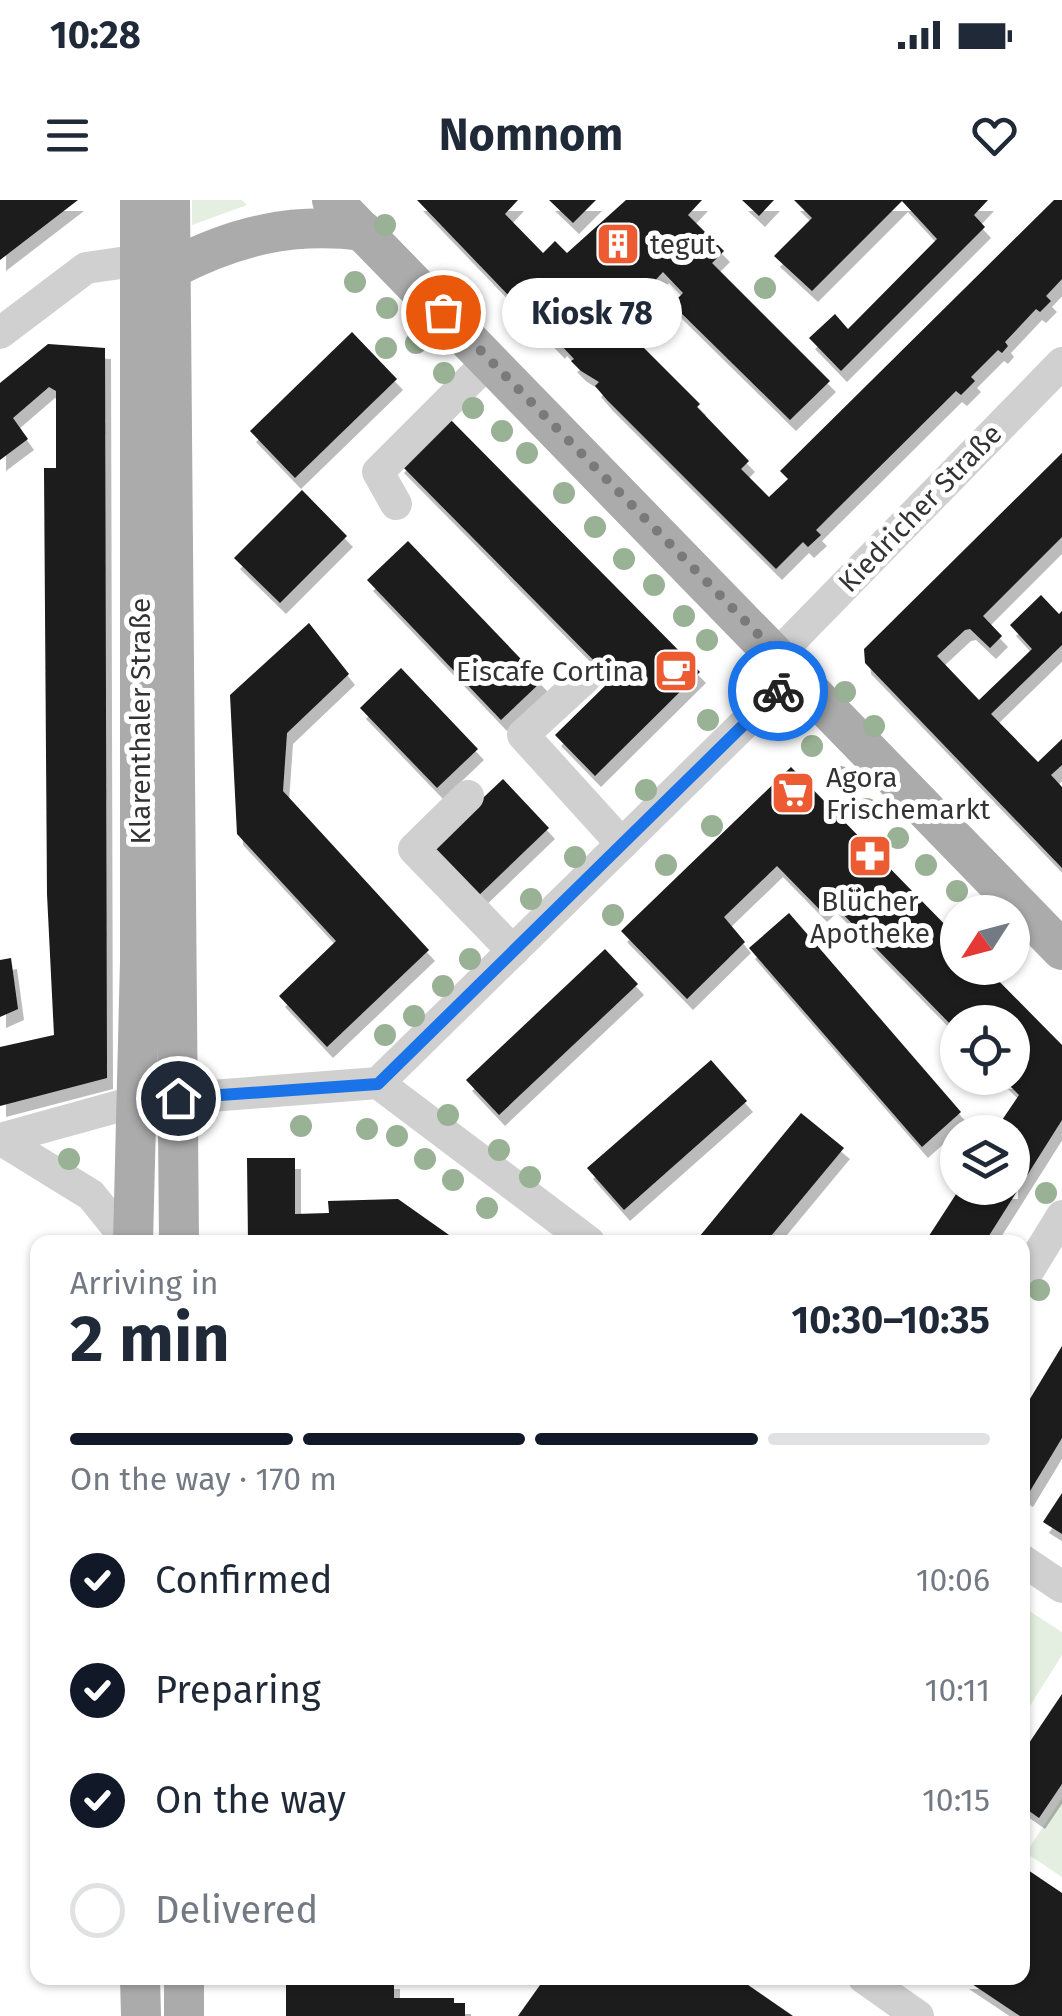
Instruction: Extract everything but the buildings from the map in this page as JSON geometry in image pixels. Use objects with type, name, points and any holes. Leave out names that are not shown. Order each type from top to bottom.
[{"type":"main road","name":"Klarenthaler Straße","points":[[140,200],[156,265],[178,1098],[178,1235]]},
{"type":"main road","name":"Klarenthaler Straße","points":[[131,1235],[156,265],[170,200]]},
{"type":"main road","points":[[332,200],[787,663],[1062,950]]},
{"type":"main road","points":[[156,265],[278,229],[363,231]]},
{"type":"main road","points":[[140,1985],[140,2016]]},
{"type":"main road","points":[[184,1985],[184,2016]]},
{"type":"street","points":[[0,333],[86,268],[156,265]]},
{"type":"street","points":[[396,504],[378,472],[490,360]]},
{"type":"street","name":"Kiedricher Straße","points":[[378,1084],[622,844],[1062,363]]},
{"type":"street","points":[[585,678],[523,735],[622,844]]},
{"type":"street","points":[[468,796],[414,849],[513,951]]},
{"type":"street","points":[[0,1139],[134,1102],[378,1084],[580,1235]]},
{"type":"street","points":[[0,1139],[91,1195],[125,1235]]},
{"type":"street","points":[[1030,1268],[1062,1216]]},
{"type":"street","points":[[1030,1565],[1062,1587]]},
{"type":"street","points":[[874,1985],[918,2016]]},
{"type":"green space","points":[[192,200],[242,200],[247,205],[192,225]]},
{"type":"green space","points":[[1030,1611],[1062,1632],[1062,1655],[1030,1706]]},
{"type":"green space","points":[[1062,1798],[1062,1877],[1030,1856],[1030,1847]]},
{"type":"way so far","points":[[443,312],[796,673],[778,691]]},
{"type":"place","name":"tegut","points":[[618,244]]},
{"type":"place","name":"Kiosk 78","points":[[443,312]]},
{"type":"place","name":"Eiscafe Cortina","points":[[676,671]]},
{"type":"place","name":"Agora Frischemarkt","points":[[793,793]]},
{"type":"place","name":"Blücher Apotheke","points":[[870,856]]},
{"type":"route","points":[[178,1098],[378,1084],[778,691]]}]
